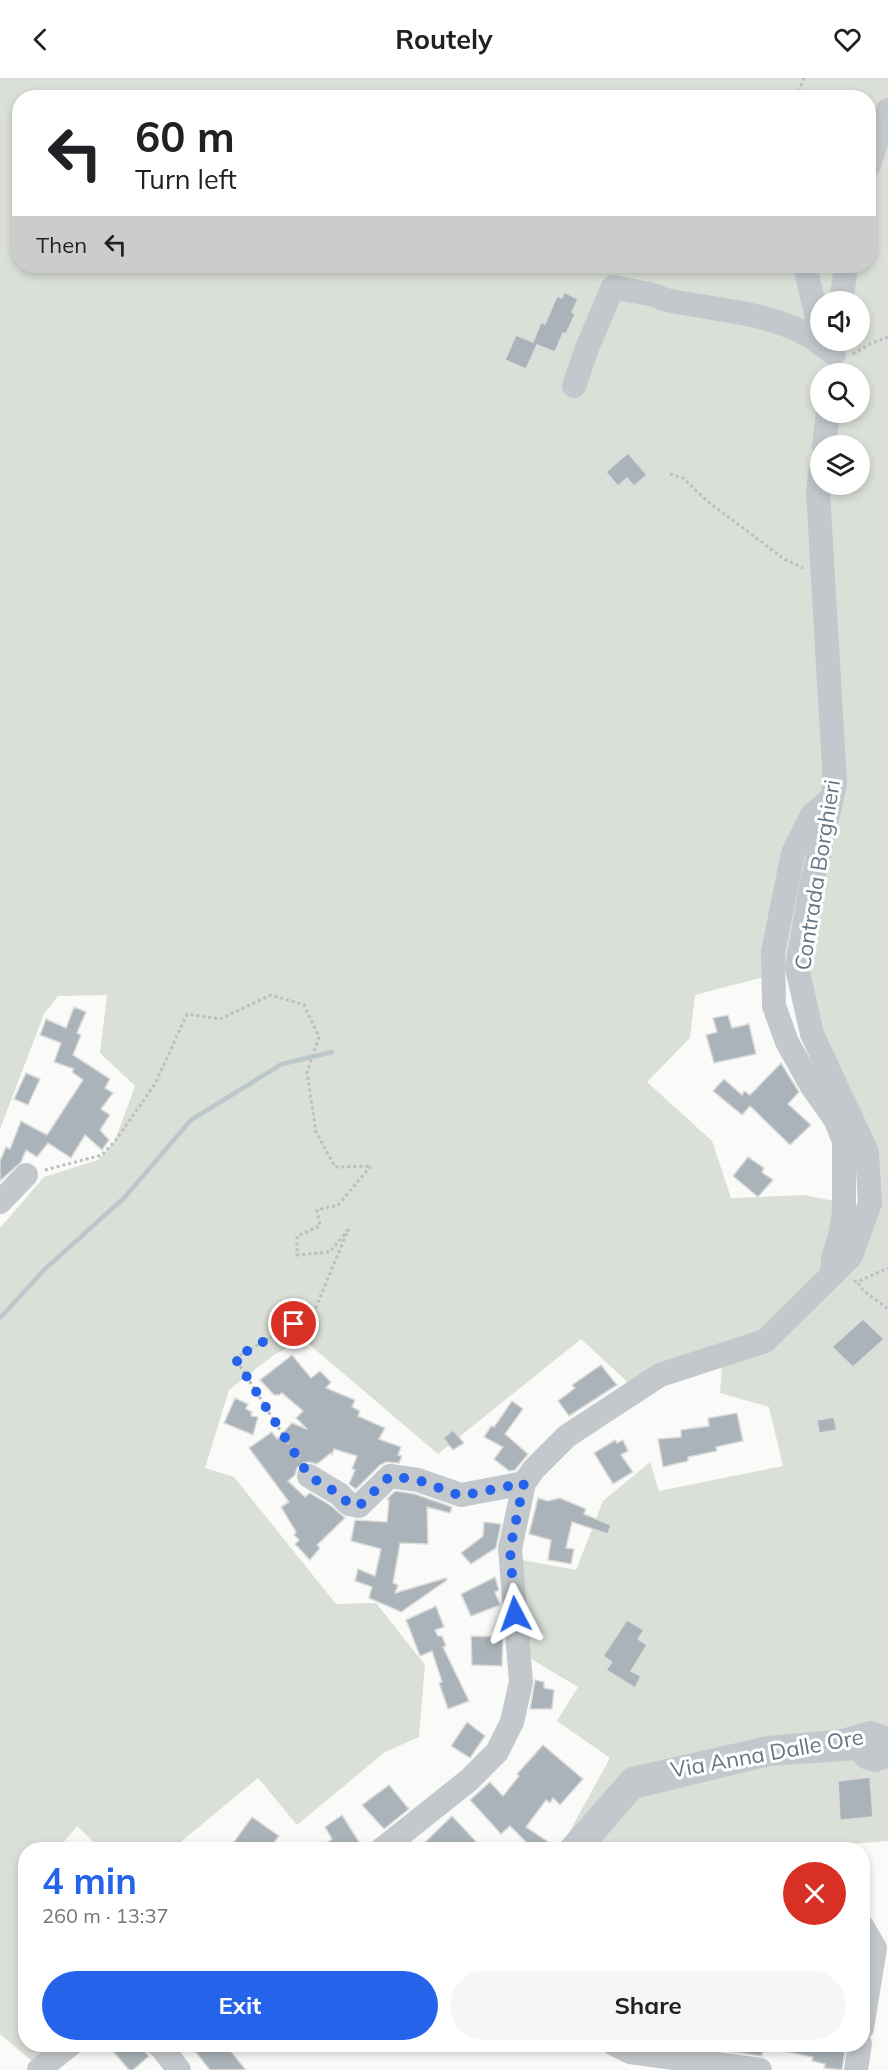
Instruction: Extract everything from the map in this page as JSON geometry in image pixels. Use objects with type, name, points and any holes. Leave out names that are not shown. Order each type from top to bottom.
[{"type":"street","points":[[876,144],[888,110]]},
{"type":"street","points":[[807,273],[817,318],[830,353]]},
{"type":"street","points":[[843,291],[845,273]]},
{"type":"street","points":[[574,386],[587,348],[613,287],[654,295],[666,300],[760,317],[804,333],[830,353]]},
{"type":"street","name":"Contrada Borghieri","points":[[391,1842],[469,1780],[497,1752],[512,1722],[521,1682],[510,1549],[524,1483],[534,1469],[567,1436],[660,1375],[765,1341],[851,1256],[870,1203],[867,1152],[812,1034],[797,968],[811,887],[835,784],[818,495]]},
{"type":"street","points":[[0,1202],[26,1175]]},
{"type":"street","points":[[309,1476],[339,1494],[349,1504],[359,1506],[390,1476],[418,1480],[461,1496],[524,1483]]},
{"type":"street","name":"Via Anna Dalle Ore","points":[[577,1842],[632,1779],[770,1748],[843,1741],[870,1733],[885,1738],[888,1744],[883,1757],[875,1760],[866,1757],[857,1748],[769,1754],[633,1787],[585,1842]]},
{"type":"street","points":[[870,1940],[875,1948],[870,1979]]},
{"type":"street","points":[[39,2070],[61,2052]]},
{"type":"street","points":[[165,2052],[179,2070]]},
{"type":"street","points":[[655,2052],[760,2070]]},
{"type":"street","points":[[856,2070],[859,2052]]},
{"type":"path","points":[[830,353],[847,357],[888,337]]},
{"type":"path","points":[[670,474],[683,478],[707,501],[784,559],[823,579]]},
{"type":"path","points":[[26,1175],[102,1155],[115,1141],[155,1084],[187,1014],[220,1019],[271,995],[304,1005],[319,1037],[307,1072],[316,1132],[335,1167],[370,1166],[338,1204],[317,1210],[320,1226],[297,1236],[297,1255],[330,1252],[348,1230],[314,1312],[235,1358],[309,1476]]},
{"type":"path","points":[[857,1282],[863,1290],[888,1309]]},
{"type":"shaded area","points":[[0,78],[888,78],[888,1841],[564,1842],[610,1758],[557,1721],[578,1687],[526,1656],[512,1558],[576,1570],[603,1501],[650,1462],[659,1491],[783,1466],[769,1407],[720,1393],[723,1351],[634,1388],[581,1339],[438,1454],[304,1340],[275,1354],[229,1390],[205,1468],[234,1477],[336,1604],[376,1603],[425,1665],[419,1737],[385,1752],[297,1825],[258,1778],[180,1842],[94,1842],[77,1826],[64,1842],[18,1842],[18,2049],[0,2034],[0,1228],[44,1177],[98,1160],[115,1141],[135,1086],[100,1053],[107,995],[58,996],[44,1014],[0,1129]],"holes":[[[802,967],[818,1024],[848,1083],[868,1138],[868,1208],[804,1195],[731,1198],[712,1141],[647,1082],[690,1038],[695,995]]]},
{"type":"shaded area","points":[[21,2052],[44,2052],[32,2061]]},
{"type":"building","points":[[564,292],[578,299],[572,312],[575,314],[555,352],[537,345],[526,369],[505,360],[516,335],[533,342],[541,322],[545,324],[557,296],[562,298]]},
{"type":"building","points":[[628,453],[647,475],[634,486],[627,478],[618,486],[606,472]]},
{"type":"building","points":[[74,1007],[86,1012],[77,1033],[81,1035],[73,1055],[110,1079],[105,1088],[113,1093],[101,1109],[110,1115],[100,1130],[109,1140],[102,1150],[85,1135],[71,1158],[48,1143],[37,1157],[26,1150],[21,1162],[0,1181],[0,1161],[6,1147],[10,1149],[21,1121],[47,1135],[83,1080],[72,1072],[74,1069],[54,1062],[61,1043],[40,1035],[46,1019],[66,1028]]},
{"type":"building","points":[[728,1015],[732,1028],[749,1024],[756,1054],[714,1063],[706,1035],[717,1032],[713,1018]]},
{"type":"building","points":[[781,1063],[799,1092],[788,1104],[811,1125],[790,1145],[750,1106],[742,1115],[713,1091],[724,1079],[742,1095],[744,1091],[750,1095]]},
{"type":"building","points":[[26,1073],[40,1079],[28,1105],[14,1099]]},
{"type":"building","points":[[748,1157],[764,1168],[762,1172],[773,1180],[758,1197],[733,1176]]},
{"type":"building","points":[[863,1319],[884,1339],[853,1367],[832,1347]]},
{"type":"building","points":[[292,1355],[311,1378],[320,1371],[331,1382],[326,1388],[355,1400],[352,1407],[360,1411],[358,1416],[385,1428],[379,1439],[401,1447],[398,1455],[402,1456],[399,1463],[386,1462],[380,1465],[356,1489],[349,1484],[355,1470],[352,1469],[357,1456],[334,1449],[332,1455],[331,1453],[317,1464],[303,1463],[297,1468],[295,1475],[288,1481],[305,1497],[310,1493],[330,1505],[345,1518],[317,1545],[320,1548],[310,1560],[295,1544],[299,1540],[294,1535],[296,1532],[281,1507],[289,1502],[249,1448],[272,1432],[277,1439],[292,1423],[307,1429],[296,1418],[303,1411],[282,1393],[274,1395],[260,1380]]},
{"type":"building","points":[[601,1365],[617,1385],[569,1416],[558,1401],[575,1388],[572,1385]]},
{"type":"building","points":[[235,1398],[248,1404],[246,1409],[252,1412],[251,1416],[258,1417],[253,1435],[224,1423]]},
{"type":"building","points":[[512,1401],[523,1409],[505,1434],[528,1454],[515,1470],[509,1471],[494,1459],[503,1447],[484,1437]]},
{"type":"building","points":[[737,1413],[743,1441],[716,1447],[717,1451],[688,1457],[688,1461],[663,1467],[658,1439],[681,1437],[681,1430],[709,1426],[708,1418]]},
{"type":"building","points":[[834,1417],[837,1430],[819,1433],[817,1420]]},
{"type":"building","points":[[453,1430],[464,1443],[453,1450],[443,1438]]},
{"type":"building","points":[[615,1440],[617,1443],[623,1440],[628,1451],[621,1455],[633,1472],[613,1484],[594,1453]]},
{"type":"building","points":[[395,1491],[415,1494],[452,1507],[450,1513],[427,1507],[428,1544],[400,1543],[393,1583],[398,1585],[395,1593],[446,1578],[447,1580],[401,1612],[369,1598],[372,1587],[355,1581],[358,1569],[375,1576],[381,1549],[351,1541],[355,1520],[387,1522],[389,1500],[387,1499]]},
{"type":"building","points":[[538,1498],[548,1501],[560,1498],[586,1509],[584,1514],[611,1525],[608,1534],[572,1522],[566,1548],[574,1549],[571,1564],[548,1560],[551,1540],[529,1534]]},
{"type":"building","points":[[484,1522],[501,1524],[496,1548],[471,1564],[461,1553],[483,1536]]},
{"type":"building","points":[[495,1577],[499,1590],[495,1592],[500,1605],[471,1616],[461,1594]]},
{"type":"building","points":[[436,1606],[444,1627],[435,1630],[438,1636],[442,1636],[446,1646],[443,1647],[469,1701],[448,1709],[432,1651],[420,1656],[406,1620]]},
{"type":"building","points":[[627,1620],[644,1630],[638,1639],[647,1645],[631,1671],[641,1676],[635,1688],[606,1670],[612,1662],[603,1656]]},
{"type":"building","points":[[471,1636],[503,1637],[502,1666],[472,1665]]},
{"type":"building","points":[[535,1680],[544,1682],[544,1688],[554,1690],[552,1709],[530,1709]]},
{"type":"building","points":[[467,1722],[485,1736],[470,1758],[451,1746]]},
{"type":"building","points":[[543,1745],[583,1779],[560,1805],[553,1798],[550,1803],[546,1800],[526,1827],[548,1842],[526,1842],[510,1826],[501,1834],[470,1800],[490,1782],[503,1796],[519,1776],[517,1774]]},
{"type":"building","points":[[870,1777],[873,1817],[840,1820],[838,1781]]},
{"type":"building","points":[[389,1785],[409,1809],[384,1829],[362,1805]]},
{"type":"building","points":[[342,1815],[359,1842],[328,1842],[332,1839],[325,1827]]},
{"type":"building","points":[[452,1816],[476,1842],[425,1842]]},
{"type":"building","points":[[252,1817],[279,1836],[274,1842],[234,1842]]},
{"type":"building","points":[[114,2052],[145,2052],[149,2056],[133,2070],[129,2070]]},
{"type":"building","points":[[195,2052],[231,2052],[246,2070],[210,2070]]},
{"type":"building","points":[[734,2052],[763,2052],[762,2056]]},
{"type":"building","points":[[787,2052],[845,2052],[842,2070],[824,2068],[825,2064],[812,2061],[813,2057]]},
{"type":"waterway","points":[[0,1318],[45,1269],[124,1198],[191,1120],[282,1064],[332,1052]]},
{"type":"route","points":[[294,1324],[235,1358],[309,1476],[339,1494],[349,1504],[359,1506],[390,1476],[418,1480],[461,1496],[524,1483],[510,1549],[515,1614]]}]
